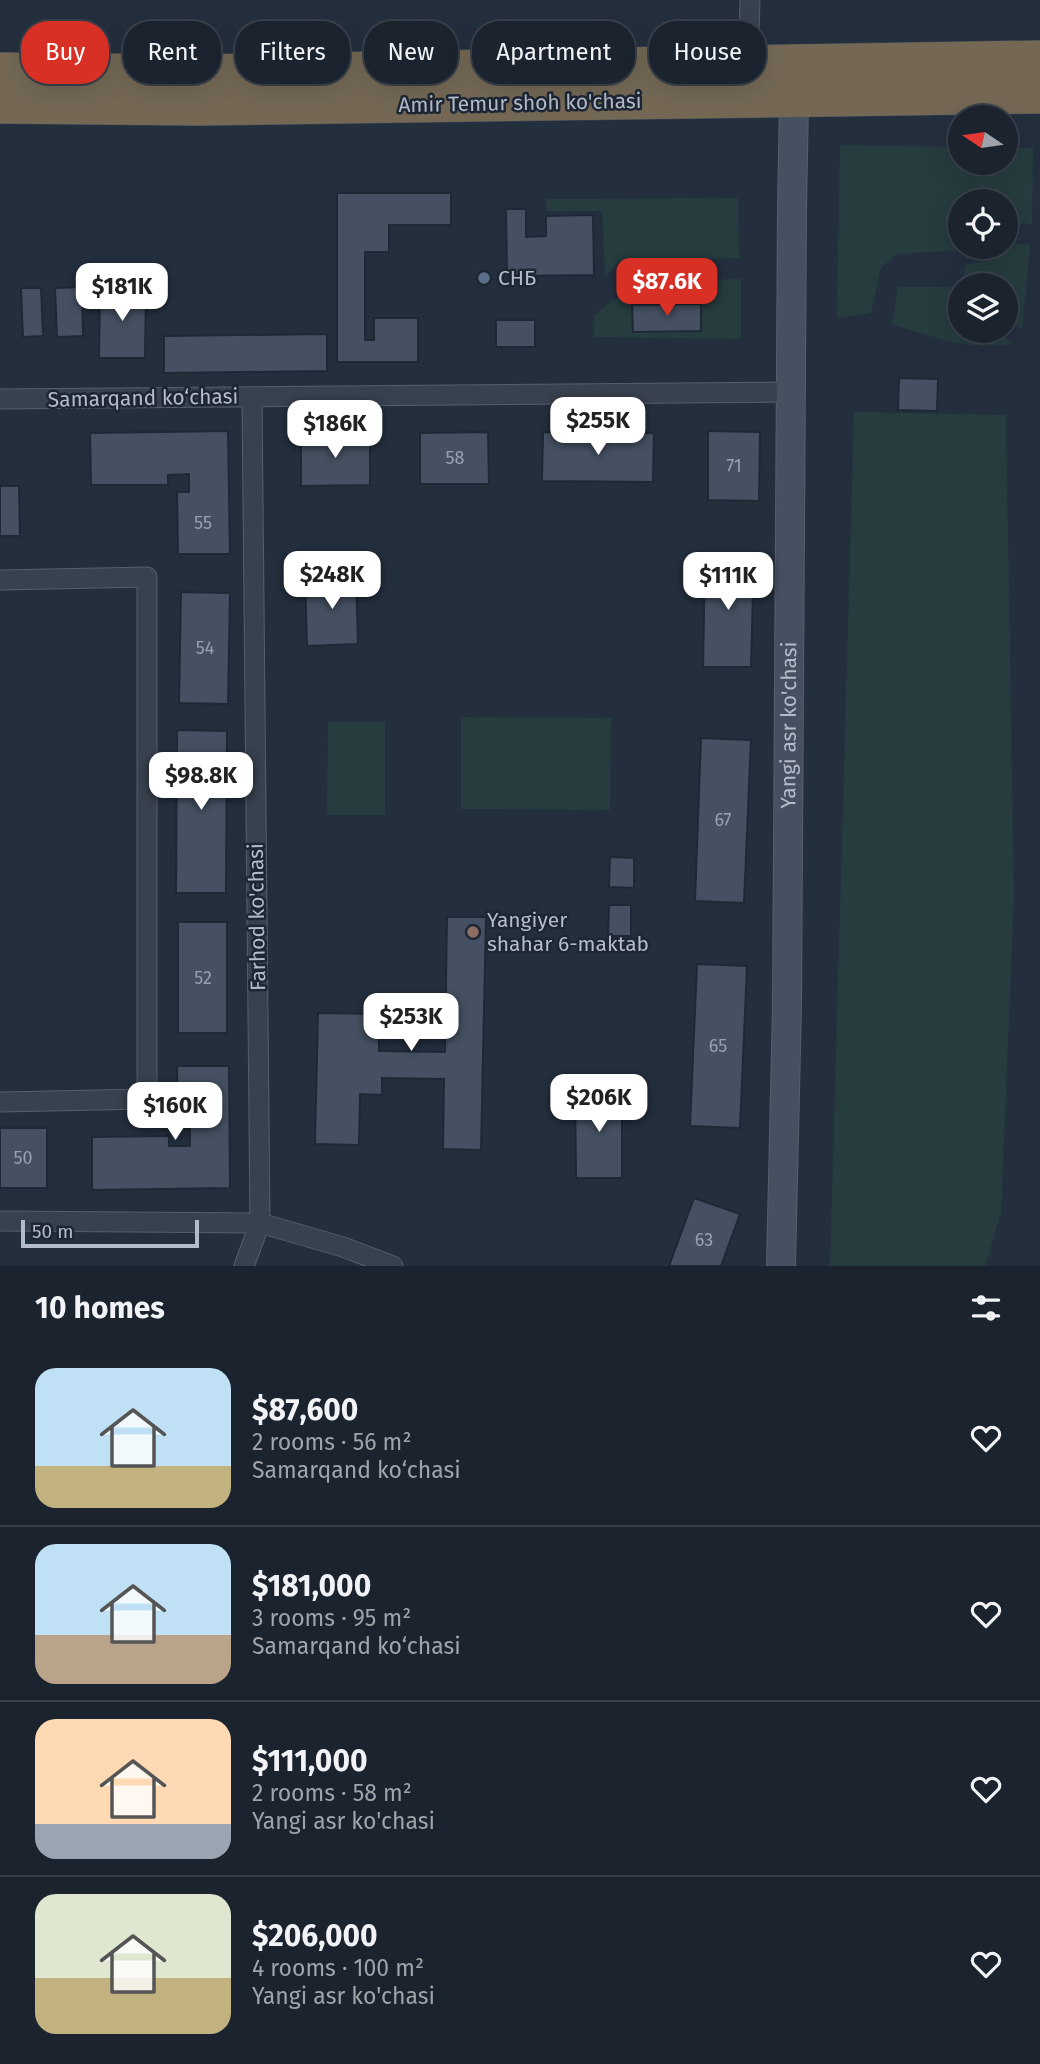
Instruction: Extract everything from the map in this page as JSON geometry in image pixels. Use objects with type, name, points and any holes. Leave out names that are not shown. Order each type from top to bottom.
[{"type":"highway","name":"Amir Temur shoh ko'chasi","points":[[766,64],[1040,58]]},
{"type":"highway","name":"Amir Temur shoh ko'chasi","points":[[0,71],[195,73],[649,66]]},
{"type":"highway","name":"Amir Temur shoh ko'chasi","points":[[0,105],[197,107],[1040,95]]},
{"type":"street","points":[[749,21],[750,0]]},
{"type":"street","name":"Yangi asr ko'chasi","points":[[781,1266],[787,991],[794,100]]},
{"type":"street","name":"Samarqand ko‘chasi","points":[[0,399],[791,392]]},
{"type":"street","name":"Farhod ko'chasi","points":[[244,1266],[260,1223],[251,397]]},
{"type":"street","points":[[0,580],[147,577],[146,1099],[0,1102]]},
{"type":"street","points":[[0,1221],[260,1223],[343,1247],[393,1266]]},
{"type":"green space","points":[[840,145],[948,147],[948,175],[1018,175],[1018,148],[1033,148],[1032,224],[1018,223],[1018,189],[948,189],[948,251],[897,254],[881,268],[871,313],[837,318]]},
{"type":"green space","points":[[738,198],[739,258],[619,261],[605,277],[602,211],[547,211],[546,199]]},
{"type":"green space","points":[[1018,243],[1030,245],[1022,329],[1018,326],[1018,273],[964,273],[965,265],[1018,259]]},
{"type":"green space","points":[[741,279],[741,339],[594,337],[593,316],[636,282]]},
{"type":"green space","points":[[898,287],[948,287],[948,340],[892,324]]},
{"type":"green space","points":[[961,343],[1012,344],[981,346]]},
{"type":"green space","points":[[854,412],[1006,415],[1014,896],[1001,1213],[985,1266],[830,1266]]},
{"type":"green space","points":[[461,717],[611,718],[610,810],[461,809]]},
{"type":"green space","points":[[328,722],[385,722],[385,815],[327,815]]},
{"type":"building","points":[[337,193],[451,193],[451,225],[389,225],[389,252],[365,252],[365,340],[374,340],[374,318],[418,318],[418,362],[337,362]]},
{"type":"building","points":[[506,209],[526,209],[526,237],[546,236],[546,216],[593,215],[594,275],[507,276]]},
{"type":"building","points":[[82,287],[83,336],[57,337],[55,288]]},
{"type":"building","points":[[100,287],[146,287],[145,358],[99,358]]},
{"type":"building","points":[[21,288],[41,288],[43,336],[23,337]]},
{"type":"building","points":[[701,304],[701,331],[633,332],[632,305]]},
{"type":"building","points":[[496,320],[535,320],[535,347],[496,347]]},
{"type":"building","points":[[327,334],[327,371],[164,373],[164,336]]},
{"type":"building","points":[[899,378],[938,379],[937,411],[898,410]]},
{"type":"building","points":[[228,431],[230,554],[178,554],[177,492],[189,492],[189,474],[168,475],[168,485],[91,485],[90,433]]},
{"type":"building","points":[[708,431],[760,432],[759,501],[708,500]]},
{"type":"building","points":[[488,432],[489,484],[420,484],[420,433]]},
{"type":"building","points":[[543,432],[654,433],[653,482],[542,481]]},
{"type":"building","points":[[370,434],[370,485],[301,486],[301,435]]},
{"type":"building","points":[[0,486],[19,486],[20,536],[0,536]]},
{"type":"building","points":[[705,556],[754,557],[751,667],[703,667]]},
{"type":"building","points":[[356,575],[358,644],[307,646],[305,577]]},
{"type":"building","points":[[181,592],[230,593],[228,704],[179,703]]},
{"type":"building","points":[[177,730],[227,731],[226,893],[176,893]]},
{"type":"building","points":[[701,738],[751,740],[744,903],[695,901]]},
{"type":"building","points":[[610,857],[634,858],[634,888],[609,887]]},
{"type":"building","points":[[609,905],[631,905],[631,936],[608,936]]},
{"type":"building","points":[[447,917],[486,917],[481,1150],[443,1149],[444,1079],[382,1078],[382,1095],[360,1094],[359,1145],[315,1144],[318,1013],[379,1014],[379,1051],[445,1052]]},
{"type":"building","points":[[178,922],[227,922],[227,1033],[178,1033]]},
{"type":"building","points":[[697,964],[747,966],[740,1128],[690,1126]]},
{"type":"building","points":[[177,1066],[229,1066],[230,1188],[92,1190],[92,1137],[169,1136],[169,1146],[190,1146],[190,1129],[178,1129]]},
{"type":"building","points":[[575,1090],[622,1090],[622,1178],[576,1178]]},
{"type":"building","points":[[0,1128],[47,1128],[47,1188],[0,1188]]},
{"type":"building","points":[[694,1198],[740,1214],[721,1266],[669,1266]]},
{"type":"place","name":"СНБ","points":[[484,278]]},
{"type":"place","name":"Yangiyer shahar 6-maktab","points":[[473,932]]}]
